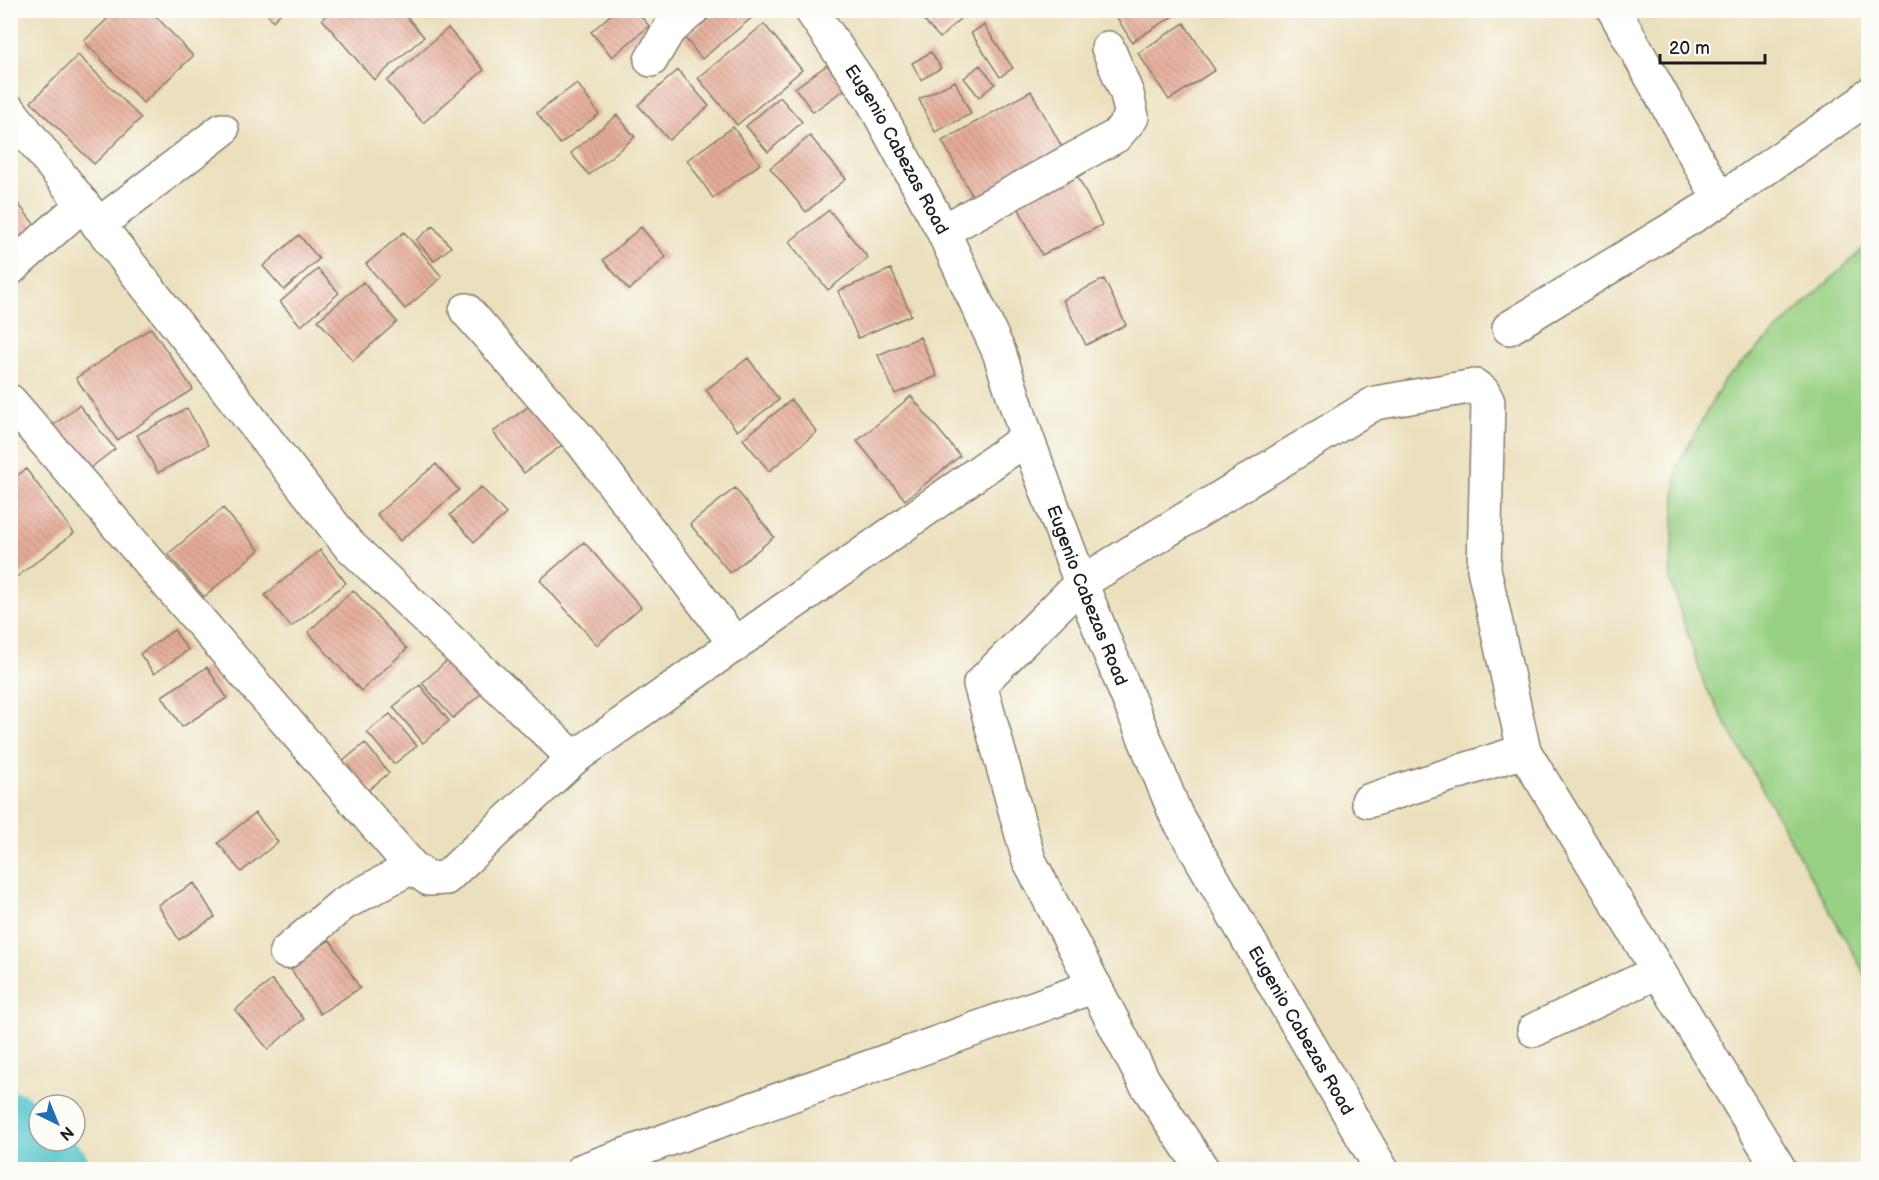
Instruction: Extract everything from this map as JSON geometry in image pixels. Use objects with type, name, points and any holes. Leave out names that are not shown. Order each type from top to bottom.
[{"type":"street","points":[[651,60],[668,31],[692,10]]},
{"type":"street","name":"Eugenio Cabezas Road","points":[[811,10],[872,100],[943,231],[999,352],[1027,438],[1081,583],[1176,815],[1382,1170]]},
{"type":"street","points":[[1614,10],[1720,200]]},
{"type":"street","points":[[943,231],[1116,136],[1132,117],[1127,94],[1108,48]]},
{"type":"street","points":[[1509,328],[1720,200],[1869,95]]},
{"type":"street","points":[[12,116],[348,544],[574,758]]},
{"type":"street","points":[[10,269],[222,130]]},
{"type":"street","points":[[466,309],[582,442],[736,645]]},
{"type":"street","points":[[1203,1170],[1144,1081],[1029,860],[980,684],[1081,583],[1376,403],[1475,386],[1484,392],[1488,402],[1484,568],[1524,751],[1780,1170]]},
{"type":"street","points":[[10,401],[411,867],[429,879],[446,878],[574,758],[1027,438]]},
{"type":"street","points":[[1368,801],[1524,751]]},
{"type":"street","points":[[286,952],[343,904],[411,867]]},
{"type":"street","points":[[1534,1030],[1658,972]]},
{"type":"street","points":[[584,1170],[1095,986]]},
{"type":"green space","points":[[1868,244],[1868,980],[1704,684],[1670,580],[1677,467],[1724,380]]},
{"type":"building","points":[[117,10],[150,10],[193,56],[143,103],[84,41]]},
{"type":"building","points":[[264,10],[284,10],[273,21]]},
{"type":"building","points":[[332,10],[401,10],[424,37],[374,80],[322,19]]},
{"type":"building","points":[[616,10],[636,10],[649,26],[612,57],[591,32]]},
{"type":"building","points":[[719,10],[761,10],[702,59],[685,38]]},
{"type":"building","points":[[914,10],[969,10],[940,38]]},
{"type":"building","points":[[1112,10],[1177,10],[1178,13],[1132,42]]},
{"type":"building","points":[[1184,23],[1215,70],[1169,100],[1138,53]]},
{"type":"building","points":[[764,24],[802,70],[737,125],[698,78]]},
{"type":"building","points":[[984,25],[1013,68],[1000,77],[971,33]]},
{"type":"building","points":[[448,28],[484,70],[423,123],[387,81]]},
{"type":"building","points":[[931,52],[941,68],[921,80],[912,63]]},
{"type":"building","points":[[78,55],[141,118],[94,164],[31,102]]},
{"type":"building","points":[[827,65],[845,89],[813,112],[795,88]]},
{"type":"building","points":[[980,65],[995,84],[979,97],[964,78]]},
{"type":"building","points":[[678,70],[709,106],[669,140],[638,105]]},
{"type":"building","points":[[955,81],[971,114],[935,132],[919,99]]},
{"type":"building","points":[[577,83],[599,114],[560,144],[537,113]]},
{"type":"building","points":[[1031,91],[1067,156],[978,206],[942,141]]},
{"type":"building","points":[[780,97],[802,122],[768,152],[746,126]]},
{"type":"building","points":[[617,115],[635,137],[589,175],[571,153]]},
{"type":"building","points":[[733,127],[760,164],[713,198],[687,160]]},
{"type":"building","points":[[810,136],[846,179],[806,212],[770,168]]},
{"type":"building","points":[[1077,175],[1102,225],[1042,255],[1017,205]]},
{"type":"building","points":[[10,193],[38,229],[10,250]]},
{"type":"building","points":[[829,210],[868,258],[828,290],[789,242]]},
{"type":"building","points":[[433,226],[451,247],[434,261],[416,240]]},
{"type":"building","points":[[641,227],[666,257],[629,290],[603,260]]},
{"type":"building","points":[[404,232],[442,277],[405,309],[366,264]]},
{"type":"building","points":[[299,235],[319,259],[284,290],[263,266]]},
{"type":"building","points":[[318,269],[339,293],[301,326],[280,302]]},
{"type":"building","points":[[891,269],[911,315],[858,338],[838,291]]},
{"type":"building","points":[[1104,279],[1126,325],[1086,345],[1063,300]]},
{"type":"building","points":[[363,282],[397,322],[353,361],[318,320]]},
{"type":"building","points":[[151,328],[193,389],[117,440],[76,378]]},
{"type":"building","points":[[920,337],[937,376],[895,394],[878,355]]},
{"type":"building","points":[[748,358],[779,400],[737,431],[706,390]]},
{"type":"building","points":[[911,396],[960,456],[905,500],[857,441]]},
{"type":"building","points":[[539,399],[569,440],[524,473],[493,432]]},
{"type":"building","points":[[791,400],[817,432],[769,471],[743,439]]},
{"type":"building","points":[[79,405],[115,449],[81,475],[46,431]]},
{"type":"building","points":[[187,408],[208,445],[158,473],[137,435]]},
{"type":"building","points":[[436,464],[459,490],[400,541],[377,514]]},
{"type":"building","points":[[26,469],[74,533],[15,578],[10,572],[10,481]]},
{"type":"building","points":[[481,487],[506,514],[474,542],[450,515]]},
{"type":"building","points":[[735,488],[774,537],[730,573],[690,524]]},
{"type":"building","points":[[223,508],[259,550],[204,597],[168,554]]},
{"type":"building","points":[[584,542],[641,607],[597,645],[540,580]]},
{"type":"building","points":[[320,550],[346,583],[291,627],[265,595]]},
{"type":"building","points":[[353,590],[407,649],[361,691],[308,632]]},
{"type":"building","points":[[174,630],[188,650],[154,674],[140,654]]},
{"type":"building","points":[[450,658],[481,694],[453,718],[422,683]]},
{"type":"building","points":[[207,667],[227,698],[182,727],[162,696]]},
{"type":"building","points":[[420,685],[449,721],[423,743],[393,707]]},
{"type":"building","points":[[390,714],[417,746],[394,764],[367,732]]},
{"type":"building","points":[[365,743],[389,773],[361,796],[337,766]]},
{"type":"building","points":[[255,813],[278,842],[241,872],[218,843]]},
{"type":"building","points":[[194,883],[215,917],[179,940],[158,905]]},
{"type":"building","points":[[330,940],[360,988],[320,1014],[289,966]]},
{"type":"building","points":[[272,980],[304,1019],[268,1049],[235,1010]]},
{"type":"waterway","points":[[10,1122],[59,1170]]}]
